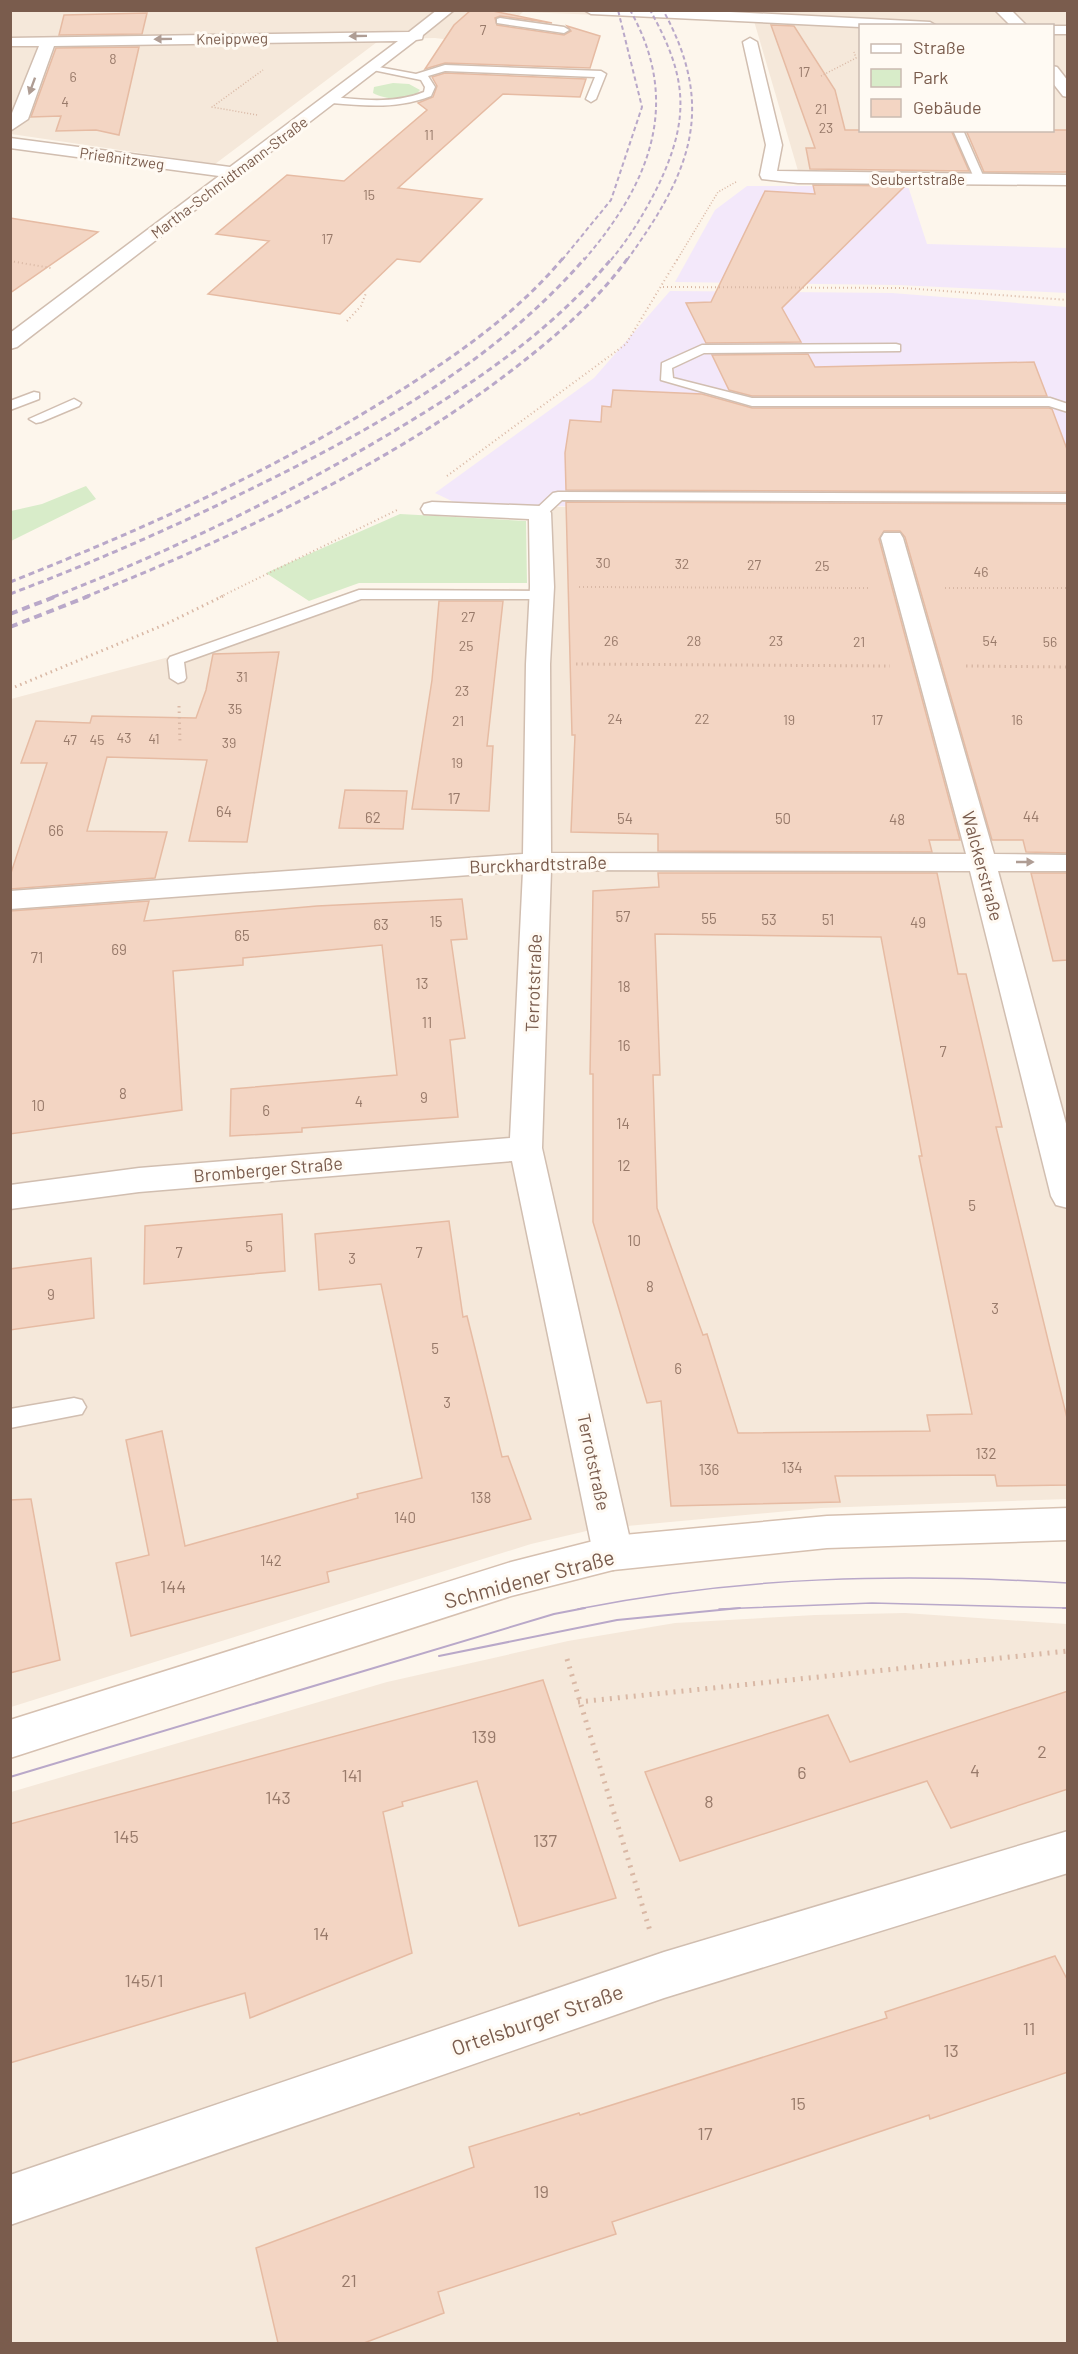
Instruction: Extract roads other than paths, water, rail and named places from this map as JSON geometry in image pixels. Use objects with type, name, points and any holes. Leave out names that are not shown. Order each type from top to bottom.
[{"type":"street","name":"Martha-Schmidtmann-Straße","points":[[10,342],[417,36],[447,10]]},
{"type":"street","points":[[591,10],[888,24]]},
{"type":"street","points":[[1002,10],[1018,24]]},
{"type":"street","name":"Kneippweg","points":[[10,42],[417,36]]},
{"type":"street","points":[[10,126],[20,119],[48,42]]},
{"type":"street","name":"Seubertstraße","points":[[750,42],[774,146],[768,175],[798,178],[1068,180]]},
{"type":"street","points":[[1054,72],[1068,93]]},
{"type":"street","name":"Prießnitzweg","points":[[10,143],[234,173]]},
{"type":"street","points":[[432,509],[540,513]]},
{"type":"street","name":"Terrotstraße","points":[[540,513],[542,591],[538,664],[537,861],[526,1148],[613,1553]]},
{"type":"street","name":"Walckerstraße","points":[[892,538],[982,862],[1068,1196]]},
{"type":"street","name":"Burckhardtstraße","points":[[10,900],[537,861],[1068,863]]},
{"type":"street","name":"Bromberger Straße","points":[[10,1197],[139,1180],[526,1148]]},
{"type":"street","name":"Schmidener Straße","points":[[10,1739],[511,1579],[613,1553],[827,1532],[1068,1524]]},
{"type":"street","name":"Ortelsburger Straße","points":[[10,2200],[664,1975],[1068,1852]]},
{"type":"lane","points":[[500,21],[564,30]]},
{"type":"lane","points":[[418,76],[445,68],[601,74],[591,99]]},
{"type":"lane","points":[[332,100],[376,105],[415,100],[428,94],[430,87],[428,82],[418,76],[373,69]]},
{"type":"lane","points":[[959,132],[980,180]]},
{"type":"lane","points":[[896,348],[702,349],[666,366],[667,380],[753,402],[1050,402],[1068,408]]},
{"type":"lane","points":[[16,410],[34,396]]},
{"type":"lane","points":[[16,410],[54,399]]},
{"type":"lane","points":[[36,419],[74,403]]},
{"type":"lane","points":[[540,513],[558,496],[1068,498]]},
{"type":"lane","points":[[178,678],[176,660],[359,594],[542,591]]},
{"type":"lane","points":[[10,1419],[74,1407]]},
{"type":"tram line","points":[[578,1609],[701,1590],[822,1580],[943,1578],[1068,1583]]},
{"type":"tram line","points":[[737,1608],[872,1603],[1068,1608],[1063,1608]]},
{"type":"tram line","points":[[10,1777],[554,1614],[585,1608]]},
{"type":"tram line","points":[[439,1656],[617,1620],[737,1608]]},
{"type":"tram line","points":[[719,1609],[737,1608]]},
{"type":"railway","points":[[562,260],[611,200],[642,107],[618,10]]},
{"type":"railway","points":[[584,260],[626,202],[641,172],[651,142],[656,110],[654,78],[646,45],[630,10]]},
{"type":"railway","points":[[611,260],[637,224],[658,186],[669,161],[680,117],[680,97],[672,56],[650,10]]},
{"type":"railway","points":[[627,260],[667,199],[689,140],[692,110],[689,79],[680,46],[663,10]]},
{"type":"railway","points":[[10,582],[153,522],[246,478],[337,429],[406,387],[479,337],[523,300],[563,258]]},
{"type":"railway","points":[[10,594],[105,556],[198,514],[303,463],[391,414],[434,388],[514,328],[585,258]]},
{"type":"railway","points":[[53,597],[143,560],[232,519],[319,474],[404,425],[461,389],[515,350],[566,307],[612,258]]},
{"type":"railway","points":[[85,597],[257,522],[369,464],[423,431],[476,397],[553,337],[593,300],[628,258]]},
{"type":"railway","points":[[10,614],[57,596]]},
{"type":"railway","points":[[10,627],[89,596]]}]
